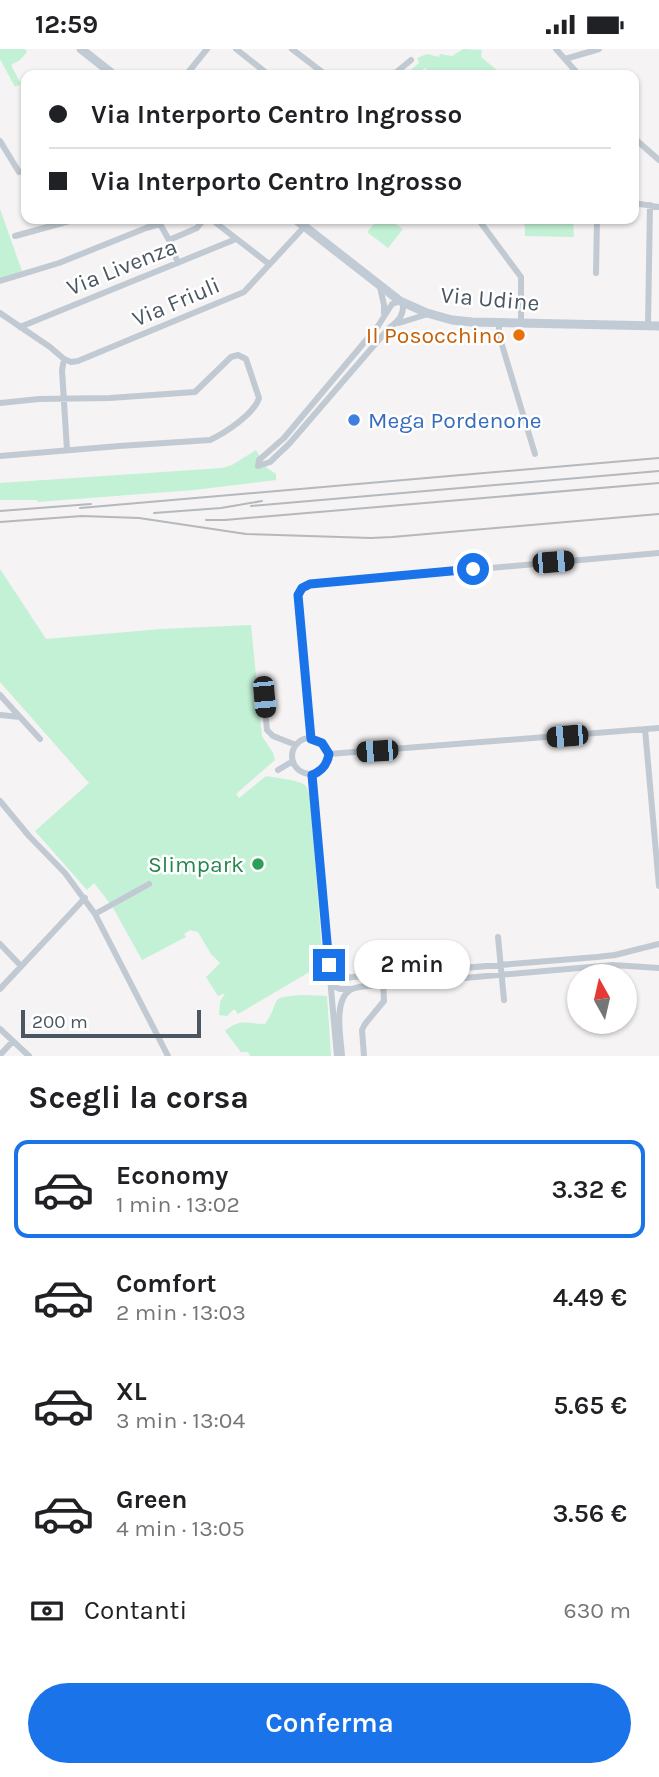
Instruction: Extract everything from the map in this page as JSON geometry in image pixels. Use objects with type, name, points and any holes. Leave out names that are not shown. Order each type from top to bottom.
[{"type":"main road","points":[[81,49],[108,70]]},
{"type":"main road","name":"Via Udine","points":[[302,224],[401,302],[430,314],[452,320],[659,326]]},
{"type":"street","points":[[190,70],[206,49]]},
{"type":"street","points":[[236,49],[263,70]]},
{"type":"street","points":[[292,49],[319,70]]},
{"type":"street","points":[[556,49],[575,70]]},
{"type":"street","points":[[565,59],[599,49]]},
{"type":"street","points":[[399,70],[411,60]]},
{"type":"street","points":[[0,141],[19,172]]},
{"type":"street","points":[[639,142],[659,160]]},
{"type":"street","points":[[639,204],[659,207]]},
{"type":"street","points":[[648,326],[650,205]]},
{"type":"street","points":[[15,236],[60,224]]},
{"type":"street","points":[[0,281],[59,263],[160,224],[178,263]]},
{"type":"street","points":[[169,240],[197,228],[200,224]]},
{"type":"street","points":[[217,224],[269,264]]},
{"type":"street","points":[[482,224],[521,277],[521,322]]},
{"type":"street","points":[[596,273],[597,224]]},
{"type":"street","name":"Via Friuli","points":[[64,359],[72,362],[84,360],[244,292],[305,226]]},
{"type":"street","name":"Via Livenza","points":[[20,327],[236,239]]},
{"type":"street","points":[[379,285],[384,305],[383,321]]},
{"type":"street","points":[[401,302],[400,320],[289,444],[270,462],[258,466],[259,460],[284,438],[383,321],[390,307],[401,302]]},
{"type":"street","points":[[0,313],[64,359],[62,370],[67,450]]},
{"type":"street","points":[[394,325],[430,314]]},
{"type":"street","points":[[499,322],[499,335],[535,454]]},
{"type":"street","points":[[0,403],[195,392],[231,357],[238,355],[246,359],[259,398],[256,405],[238,422],[210,440],[0,456]]},
{"type":"street","points":[[302,417],[309,422]]},
{"type":"street","points":[[311,739],[298,595],[302,588],[310,584],[659,553]]},
{"type":"street","points":[[0,695],[40,739]]},
{"type":"street","points":[[264,697],[267,730],[273,736],[296,745]]},
{"type":"street","points":[[0,715],[20,717]]},
{"type":"street","points":[[329,754],[659,727]]},
{"type":"street","points":[[645,729],[659,886]]},
{"type":"street","points":[[311,739],[322,743],[329,754],[326,765],[312,775],[300,771],[292,756],[296,745],[300,741],[311,739]]},
{"type":"street","points":[[278,770],[293,761]]},
{"type":"street","points":[[312,775],[340,1056]]},
{"type":"street","points":[[0,801],[65,873],[95,913],[169,1056]]},
{"type":"street","points":[[95,913],[149,884]]},
{"type":"street","points":[[0,989],[85,898]]},
{"type":"street","points":[[498,937],[504,1000]]},
{"type":"street","points":[[0,944],[21,966]]},
{"type":"street","points":[[331,985],[341,979],[353,977],[606,956],[659,944]]},
{"type":"street","points":[[329,962],[340,974],[353,977]]},
{"type":"street","points":[[331,985],[340,989],[351,989],[613,965],[659,968]]},
{"type":"street","points":[[364,1056],[362,1030],[384,1001],[383,975]]},
{"type":"street","points":[[340,1056],[340,1000],[351,989]]},
{"type":"street","points":[[0,1029],[29,1056]]},
{"type":"street","points":[[0,1055],[13,1041]]},
{"type":"green space","points":[[0,49],[25,49],[27,52],[11,65],[21,84],[15,87],[0,59]]},
{"type":"green space","points":[[463,49],[482,50],[481,57],[497,70],[411,70],[419,63],[417,58],[427,54],[452,56]]},
{"type":"green space","points":[[0,209],[22,271],[0,280]]},
{"type":"green space","points":[[374,224],[396,224],[403,229],[388,248],[367,232]]},
{"type":"green space","points":[[524,224],[573,224],[574,237],[525,236]]},
{"type":"green space","points":[[256,450],[267,468],[276,474],[276,480],[194,490],[37,502],[38,500],[0,500],[0,483],[222,468]]},
{"type":"green space","points":[[0,569],[46,639],[161,629],[251,625],[262,736],[275,760],[236,794],[239,798],[266,776],[294,781],[307,787],[323,964],[238,1014],[234,1009],[227,1016],[219,1015],[220,1002],[225,993],[218,996],[206,977],[220,963],[211,954],[198,932],[190,930],[184,934],[186,937],[142,960],[112,906],[94,883],[87,890],[35,831],[89,783],[0,682]]},
{"type":"green space","points":[[327,996],[331,1056],[250,1056],[248,1052],[241,1052],[225,1031],[240,1023],[265,1024],[279,998]]},
{"type":"railway","points":[[80,508],[659,458]]},
{"type":"railway","points":[[251,506],[659,471]]},
{"type":"railway","points":[[206,520],[659,483]]},
{"type":"railway","points":[[154,513],[221,508],[262,501]]},
{"type":"railway","points":[[0,511],[91,504]]},
{"type":"railway","points":[[0,522],[82,516],[139,518],[246,534],[371,538],[659,514]]},
{"type":"place","name":"Il Posocchino","points":[[519,335]]},
{"type":"place","name":"Mega Pordenone","points":[[354,420]]},
{"type":"place","name":"Slimpark","points":[[258,864]]},
{"type":"route","points":[[329,965],[312,775],[326,765],[329,754],[322,743],[311,739],[298,595],[302,588],[310,584],[473,569]]}]
